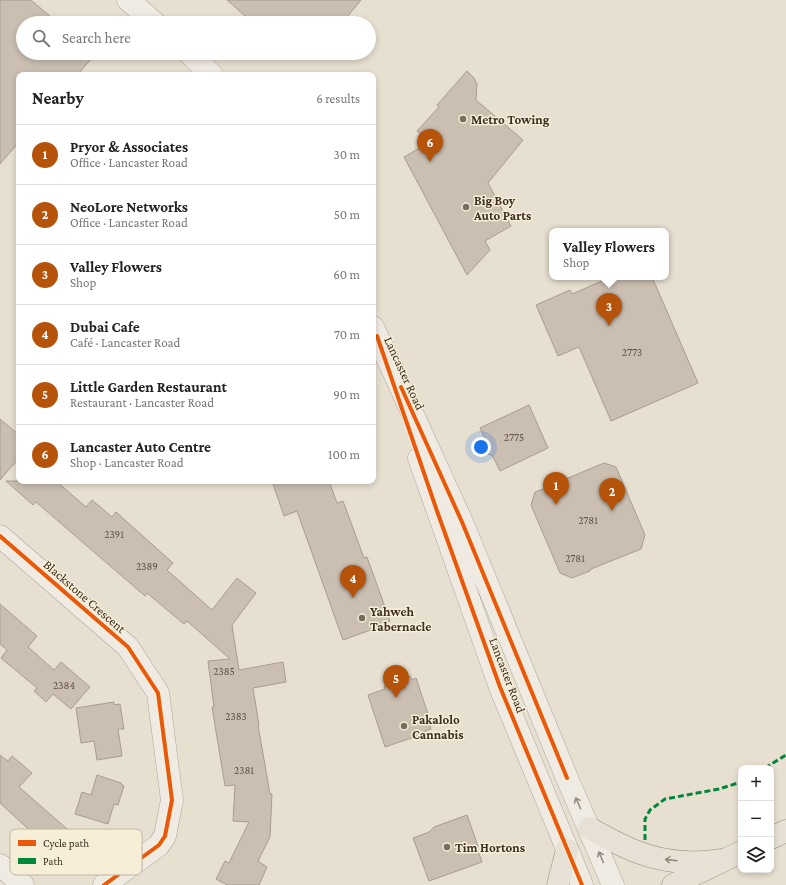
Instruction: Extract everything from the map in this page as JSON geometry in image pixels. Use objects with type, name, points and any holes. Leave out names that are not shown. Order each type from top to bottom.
[{"type":"main road","points":[[589,828],[623,847],[639,854],[655,858],[687,862],[732,856]]},
{"type":"main road","points":[[773,837],[786,831]]},
{"type":"main road","points":[[558,885],[567,850]]},
{"type":"main road","points":[[673,885],[732,856]]},
{"type":"street","points":[[128,0],[147,16]]},
{"type":"street","points":[[196,60],[209,72]]},
{"type":"street","name":"Lancaster Road","points":[[376,334],[449,517],[567,778],[613,885]]},
{"type":"street","name":"Lancaster Road","points":[[449,517],[500,687],[582,885]]},
{"type":"street","name":"Blackstone Crescent","points":[[0,536],[128,647],[158,693],[172,800],[166,836],[159,845],[142,857]]},
{"type":"street","points":[[0,865],[10,874]]},
{"type":"street","points":[[12,875],[23,885]]},
{"type":"street","name":"Blackstone Crescent","points":[[104,885],[118,875]]},
{"type":"building","points":[[0,0],[31,0],[50,16],[16,16],[16,60],[90,60],[80,72],[16,72],[16,145],[0,164]]},
{"type":"building","points":[[227,0],[361,0],[348,16],[245,16]]},
{"type":"building","points":[[467,71],[474,78],[477,84],[476,100],[523,140],[488,183],[511,226],[485,241],[490,250],[467,275],[404,157],[430,142],[417,131],[439,107],[437,105]]},
{"type":"building","points":[[604,280],[653,280],[698,383],[611,421],[579,347],[558,356],[536,305],[570,290],[572,294]]},
{"type":"building","points":[[529,405],[548,448],[500,471],[492,455],[481,453],[487,443],[480,428]]},
{"type":"building","points":[[0,419],[16,432],[16,461],[0,480]]},
{"type":"building","points":[[604,463],[616,467],[645,535],[641,549],[572,578],[560,573],[531,505],[535,492],[560,483],[561,481]]},
{"type":"building","points":[[6,481],[16,481],[16,484],[59,484],[86,507],[92,500],[112,517],[116,512],[173,563],[167,570],[212,610],[237,578],[256,593],[232,625],[239,670],[283,662],[286,682],[253,688],[270,794],[272,794],[270,837],[258,861],[267,867],[259,885],[227,885],[216,879],[225,861],[229,863],[249,822],[233,821],[235,785],[225,786],[212,707],[214,707],[208,661],[230,659],[187,621],[184,624],[147,593],[145,596],[36,502],[33,505]]},
{"type":"building","points":[[273,484],[330,484],[337,503],[343,501],[364,558],[367,557],[390,621],[387,622],[387,624],[343,640],[297,511],[284,516]]},
{"type":"building","points":[[0,604],[37,636],[28,647],[54,670],[61,662],[90,687],[71,709],[53,694],[46,702],[34,691],[37,688],[1,658],[7,650],[0,644]]},
{"type":"building","points":[[410,676],[412,680],[416,678],[431,723],[429,723],[431,729],[425,731],[426,733],[385,747],[368,695],[385,689],[384,686]]},
{"type":"building","points":[[114,702],[114,705],[120,704],[124,729],[118,729],[122,756],[97,760],[94,741],[81,743],[76,708]]},
{"type":"building","points":[[0,755],[8,761],[12,756],[32,773],[19,787],[67,829],[28,829],[0,803]]},
{"type":"building","points":[[97,775],[121,783],[124,786],[118,805],[114,804],[108,824],[75,814],[82,792],[91,795]]},
{"type":"building","name":"Tim Hortons","points":[[467,815],[482,862],[429,881],[413,838],[429,832],[434,827]]},
{"type":"marked path","points":[[770,765],[786,755]]},
{"type":"marked path","points":[[645,840],[645,819],[650,810],[665,799],[719,789],[738,783]]},
{"type":"cycle path","points":[[377,336],[437,511],[500,687],[582,885]]},
{"type":"cycle path","points":[[401,387],[462,522],[567,778]]},
{"type":"cycle path","points":[[0,536],[128,647],[158,693],[172,800],[165,836],[159,845],[142,857]]},
{"type":"cycle path","points":[[104,885],[118,875]]},
{"type":"place","name":"Metro Towing","points":[[463,119]]},
{"type":"place","name":"Lancaster Auto Centre","points":[[430,162]]},
{"type":"place","name":"Big Boy Auto Parts","points":[[466,207]]},
{"type":"place","name":"Valley Flowers","points":[[609,326]]},
{"type":"place","name":"Pryor & Associates","points":[[556,505]]},
{"type":"place","name":"NeoLore Networks","points":[[612,511]]},
{"type":"place","name":"Dubai Cafe","points":[[353,598]]},
{"type":"place","name":"Yahweh Tabernacle","points":[[362,618]]},
{"type":"place","name":"Little Garden Restaurant","points":[[396,698]]},
{"type":"place","name":"Pakalolo Cannabis","points":[[404,726]]},
{"type":"place","name":"Tim Hortons","points":[[447,847]]}]
